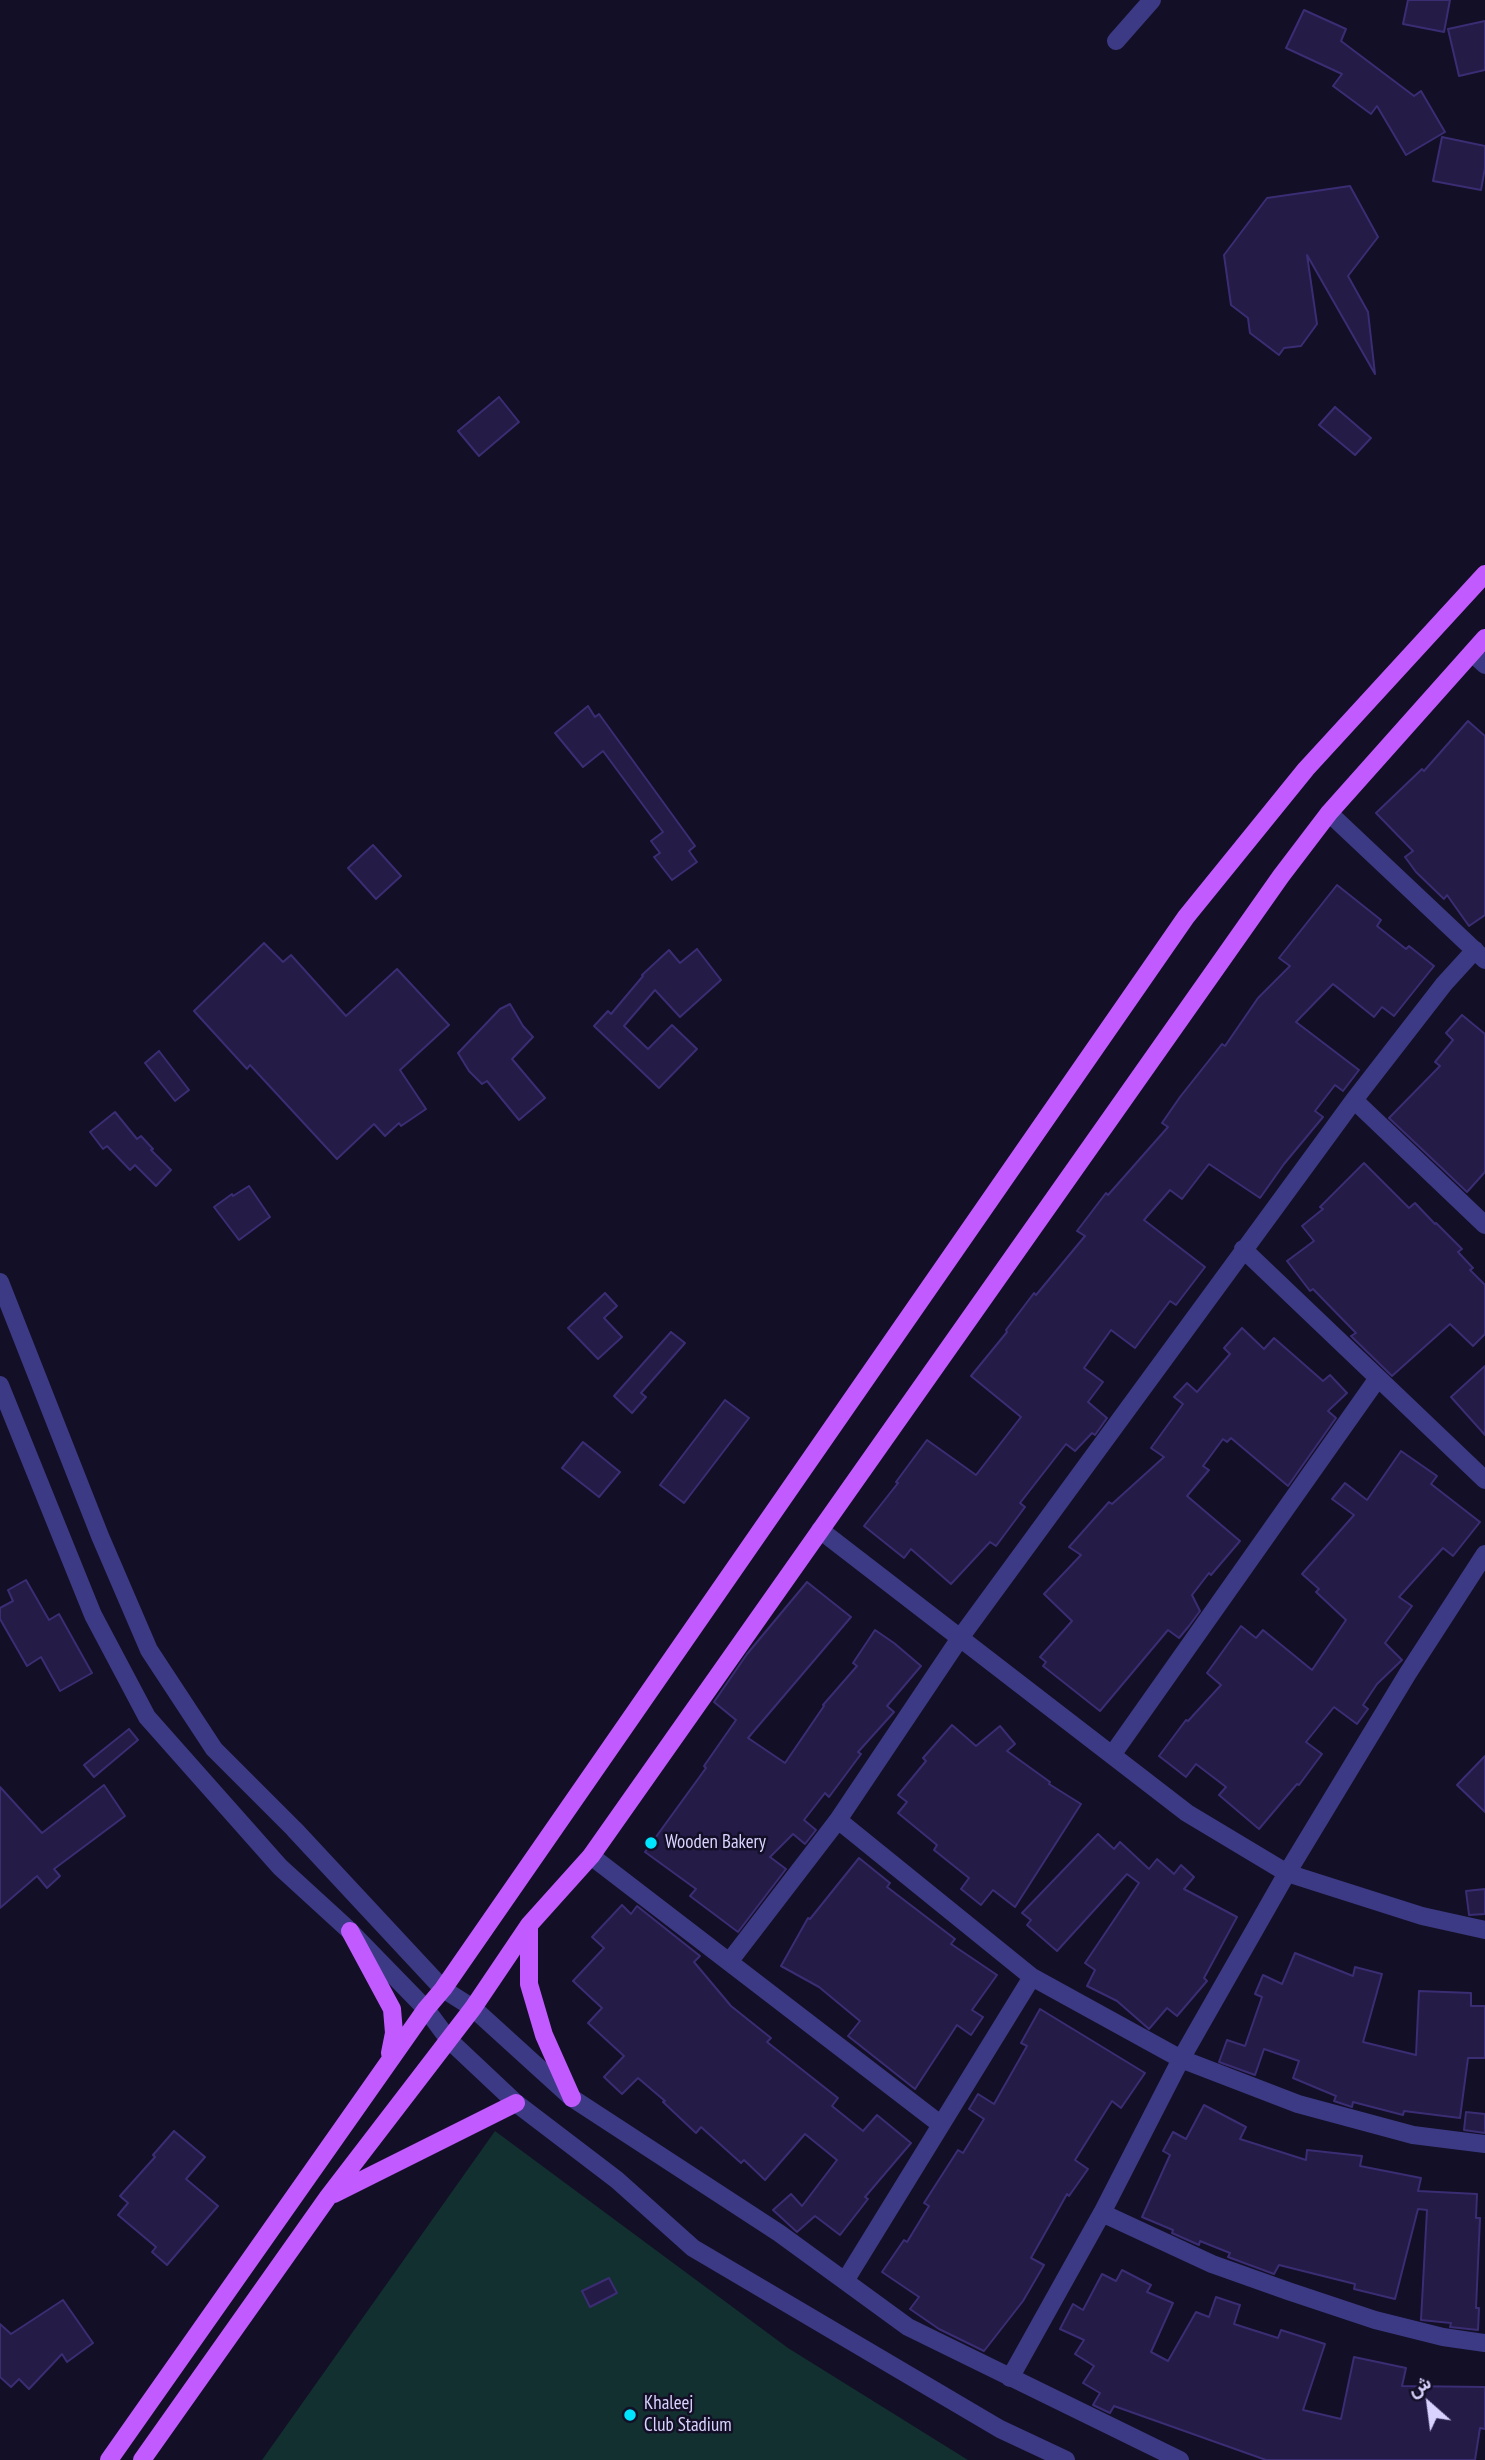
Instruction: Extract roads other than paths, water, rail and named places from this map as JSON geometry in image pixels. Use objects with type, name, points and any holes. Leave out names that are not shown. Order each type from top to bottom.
[{"type":"main road","points":[[109,2460],[426,2008],[443,1989],[1186,917],[1307,769],[1485,574]]},
{"type":"main road","points":[[142,2460],[328,2197],[473,2008],[529,1925],[591,1856],[1274,886],[1329,813],[1479,659],[1485,638]]},
{"type":"main road","points":[[529,1925],[529,1984],[544,2035],[572,2098]]},
{"type":"main road","points":[[350,1931],[392,2009],[394,2034],[388,2063]]},
{"type":"main road","points":[[328,2197],[516,2103]]},
{"type":"street","points":[[1116,41],[1152,0]]},
{"type":"street","points":[[729,1962],[838,1821],[960,1638],[1354,1100],[1444,984],[1480,955],[1329,813]]},
{"type":"street","points":[[1354,1100],[1485,1224]]},
{"type":"street","points":[[1243,1249],[1485,1480]]},
{"type":"street","points":[[0,1282],[100,1536],[149,1650],[214,1749],[294,1829],[443,1989],[473,2008],[572,2098],[779,2233],[908,2327],[1181,2460]]},
{"type":"street","points":[[1112,1755],[1378,1378]]},
{"type":"street","points":[[0,1385],[93,1615],[147,1717],[280,1867],[350,1931],[426,2008],[449,2040],[516,2103],[617,2180],[693,2248],[1000,2429],[1066,2460]]},
{"type":"street","points":[[820,1530],[1186,1813],[1287,1873],[1422,1916],[1485,1930]]},
{"type":"street","points":[[1010,2378],[1102,2213],[1181,2059],[1287,1873],[1408,1673],[1485,1554]]},
{"type":"street","points":[[838,1821],[1032,1977],[1181,2059],[1298,2104],[1413,2135],[1485,2144]]},
{"type":"street","points":[[591,1856],[940,2124]]},
{"type":"street","points":[[845,2281],[1032,1977]]},
{"type":"street","points":[[1102,2213],[1212,2264],[1288,2291],[1375,2320],[1443,2337],[1485,2343]]},
{"type":"place","name":"Wooden Bakery","points":[[651,1843]]},
{"type":"place","name":"Khaleej Club Stadium","points":[[630,2415]]}]
